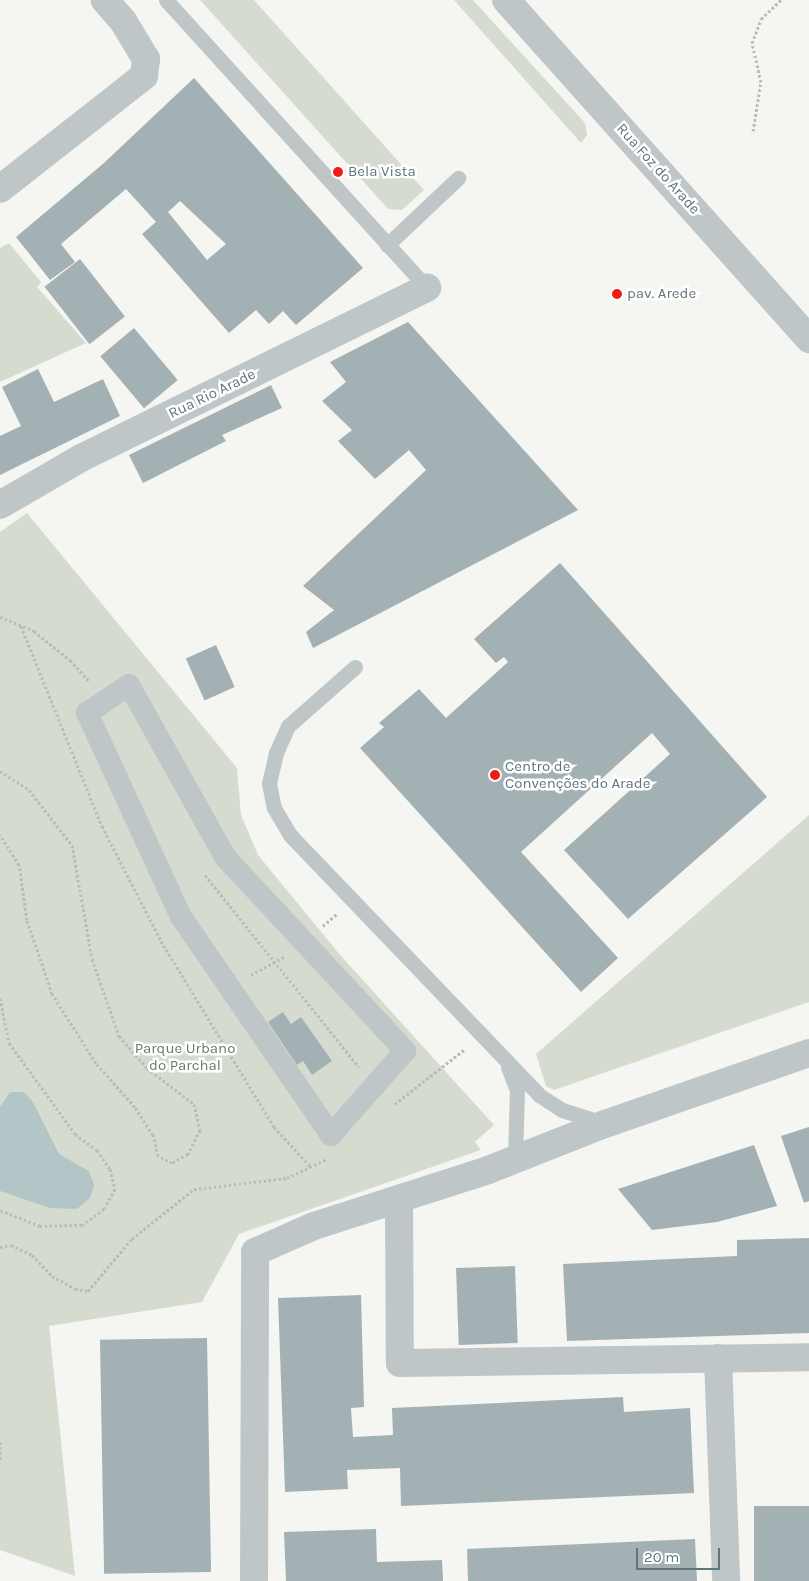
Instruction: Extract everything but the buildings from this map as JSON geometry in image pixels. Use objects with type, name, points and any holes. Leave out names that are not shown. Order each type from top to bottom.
[{"type":"street","points":[[0,189],[144,76],[146,60],[123,21],[105,0]]},
{"type":"street","name":"Rua Foz do Arade","points":[[506,0],[809,339]]},
{"type":"street","name":"Rua Rio Arade","points":[[0,505],[81,458],[427,288]]},
{"type":"street","points":[[130,685],[225,857],[405,1051],[331,1135],[229,987],[181,918],[87,713],[130,685]]},
{"type":"street","points":[[254,1581],[255,1252],[314,1226],[488,1170],[515,1156],[809,1052]]},
{"type":"street","points":[[399,1199],[400,1363],[809,1357]]},
{"type":"street","points":[[718,1358],[726,1581]]},
{"type":"lane","points":[[166,0],[427,288]]},
{"type":"lane","points":[[387,245],[458,178]]},
{"type":"lane","points":[[355,667],[288,726],[276,753],[269,783],[274,808],[290,834],[539,1095],[562,1110],[604,1124]]},
{"type":"lane","points":[[507,1063],[517,1090],[515,1156]]},
{"type":"path","points":[[753,131],[761,82],[752,43],[761,19],[781,0]]},
{"type":"path","points":[[0,771],[29,790],[72,845],[92,959],[118,1036],[147,1068],[194,1104],[200,1130],[188,1154],[172,1163],[158,1156],[153,1135],[135,1107],[96,1063],[52,994],[27,920],[20,865],[0,835]]},
{"type":"path","points":[[203,1010],[229,987],[275,963],[304,942],[353,900]]},
{"type":"path","points":[[0,998],[9,1043],[75,1134],[97,1150],[110,1169],[115,1189],[104,1209],[82,1225],[40,1226],[0,1210]]},
{"type":"path","points":[[392,1107],[481,1036]]},
{"type":"path","points":[[0,1247],[10,1245],[32,1255],[52,1276],[75,1289],[88,1291],[132,1239],[194,1189],[286,1178],[332,1156]]},
{"type":"path","points":[[0,1442],[0,1460]]},
{"type":"green space","points":[[200,0],[254,0],[424,190],[402,210],[388,209]]},
{"type":"green space","points":[[454,0],[473,0],[585,123],[587,135],[581,143]]},
{"type":"green space","points":[[9,243],[41,282],[37,287],[86,343],[0,382],[0,248]]},
{"type":"green space","name":"Parque Urbano do Parchal","points":[[27,513],[237,768],[241,815],[258,855],[341,956],[494,1125],[475,1142],[481,1150],[239,1234],[202,1302],[49,1326],[75,1576],[0,1550],[0,532]]},
{"type":"green space","points":[[809,815],[809,1002],[554,1090],[546,1086],[536,1054]]},
{"type":"shaded area","points":[[10,1092],[24,1092],[33,1102],[59,1154],[89,1171],[94,1185],[90,1198],[77,1209],[50,1208],[0,1191],[0,1107]]},
{"type":"place","name":"Bela Vista","points":[[338,172]]},
{"type":"place","name":"pav. Arede","points":[[617,294]]},
{"type":"place","name":"Centro de Convenções do Arade","points":[[495,775]]}]
